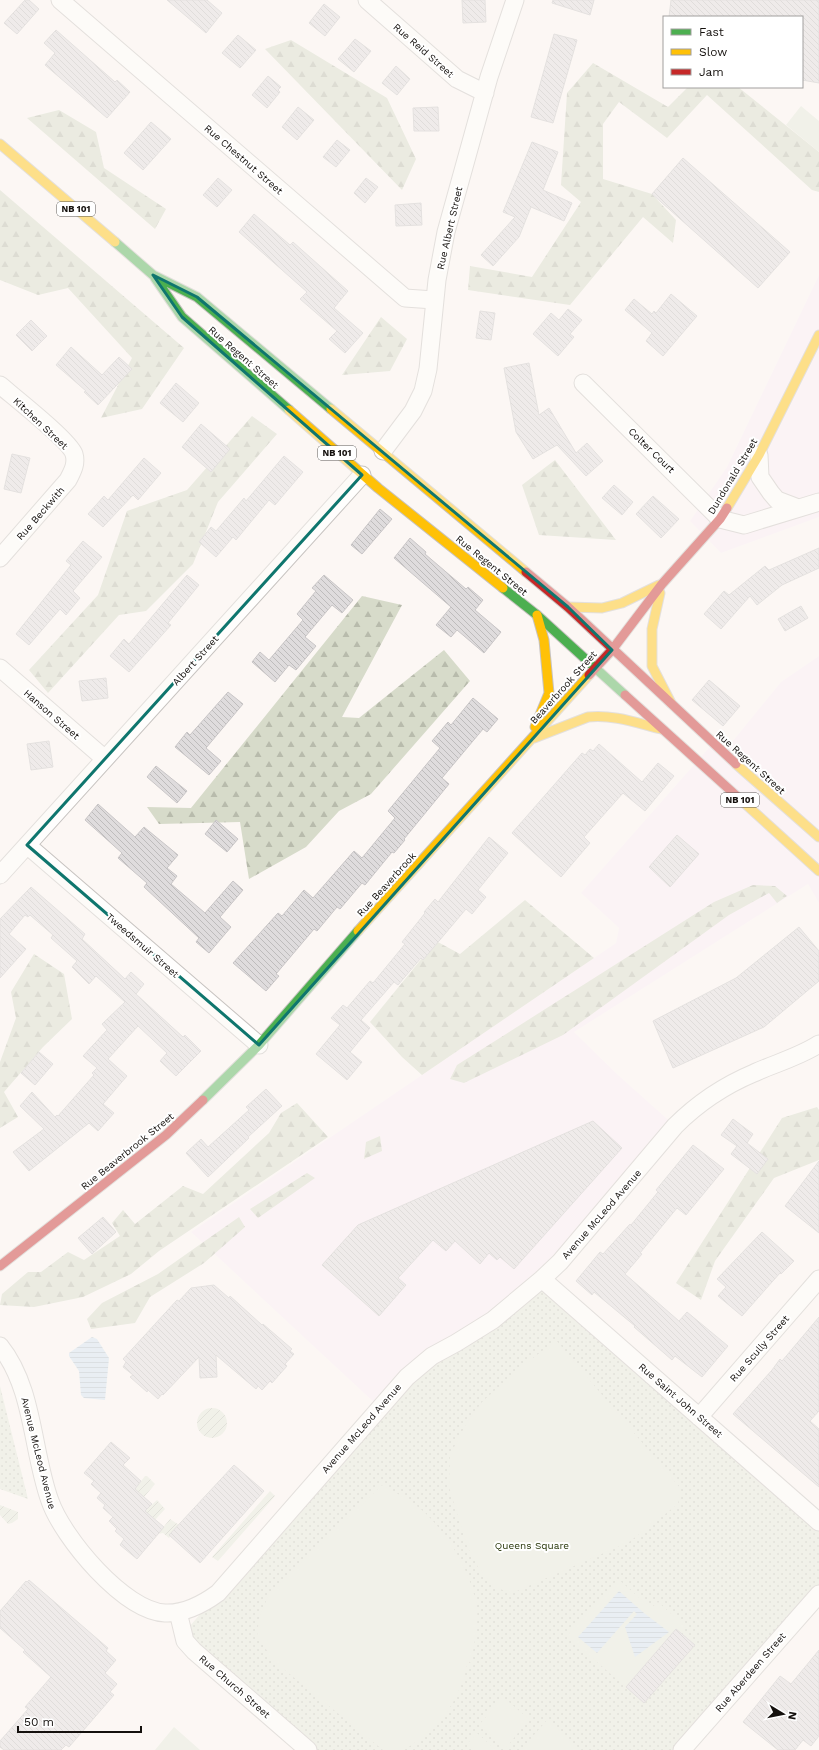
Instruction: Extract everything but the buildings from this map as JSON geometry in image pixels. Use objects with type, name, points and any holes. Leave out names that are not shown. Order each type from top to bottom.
[{"type":"main road","name":"Rue Regent Street","points":[[0,144],[153,275],[197,298],[383,451],[568,607],[673,707],[819,837]]},
{"type":"main road","name":"Rue Regent Street","points":[[153,275],[182,317],[362,475],[537,615],[594,669],[819,871]]},
{"type":"main road","name":"Dundonald Street","points":[[612,650],[662,584],[720,519],[759,455],[819,335]]},
{"type":"main road","points":[[568,607],[602,608],[622,603],[662,584]]},
{"type":"main road","points":[[662,584],[652,630],[652,666],[673,707]]},
{"type":"main road","points":[[531,739],[537,720],[549,693],[544,640],[537,615]]},
{"type":"main road","name":"Beaverbrook Street","points":[[531,739],[612,650]]},
{"type":"main road","points":[[531,739],[588,717],[597,716],[621,719],[661,729]]},
{"type":"main road","name":"Rue Beaverbrook","points":[[259,1044],[348,942],[531,739]]},
{"type":"main road","name":"Rue Beaverbrook Street","points":[[0,1266],[166,1135],[224,1080],[259,1044]]},
{"type":"street","name":"Rue Chestnut Street","points":[[60,0],[405,298],[434,300]]},
{"type":"street","name":"Rue Reid Street","points":[[367,0],[456,79],[485,93]]},
{"type":"street","name":"Rue Albert Street","points":[[383,451],[414,412],[423,391],[428,369],[434,300],[446,232],[485,93],[515,0]]},
{"type":"street","name":"Colter Court","points":[[583,383],[720,519]]},
{"type":"street","name":"Kitchen Street","points":[[0,385],[64,440],[74,453],[75,465]]},
{"type":"street","points":[[759,455],[760,477],[771,493],[777,500],[798,508]]},
{"type":"street","name":"Rue Beckwith","points":[[0,558],[68,480],[75,465]]},
{"type":"street","name":"Albert Street","points":[[27,845],[362,475]]},
{"type":"street","points":[[720,519],[744,525],[819,502]]},
{"type":"street","name":"Hanson Street","points":[[0,668],[105,759]]},
{"type":"street","points":[[0,875],[27,845]]},
{"type":"street","name":"Tweedsmuir Street","points":[[27,845],[259,1044]]},
{"type":"street","name":"Avenue McLeod Avenue","points":[[0,1346],[16,1372],[24,1393],[49,1500],[64,1530],[86,1559],[122,1593],[138,1605],[154,1611],[166,1613],[178,1612],[192,1608],[205,1602],[218,1593],[407,1377],[432,1356],[493,1320],[560,1262],[694,1107],[722,1089],[754,1073],[810,1050],[819,1044]]},
{"type":"street","name":"Rue Saint John Street","points":[[542,1278],[819,1522]]},
{"type":"street","name":"Rue Scully Street","points":[[699,1416],[819,1279]]},
{"type":"street","name":"Rue Aberdeen Street","points":[[682,1750],[819,1594]]},
{"type":"street","name":"Rue Church Street","points":[[178,1612],[185,1641],[194,1651],[308,1750]]},
{"type":"highlighted area","points":[[153,275],[197,297],[568,607],[612,650],[259,1045],[27,845],[362,475],[182,317]]},
{"type":"shaded area","points":[[819,275],[819,517],[721,553],[690,521],[727,467]]},
{"type":"shaded area","points":[[819,656],[819,903],[808,884],[574,1032],[618,1075],[675,1126],[560,1262],[379,1407],[191,1232],[616,943],[619,928],[581,893],[722,733],[732,742],[781,682]]},
{"type":"green space","points":[[291,40],[387,98],[416,159],[402,190],[265,49]]},
{"type":"green space","points":[[593,63],[668,107],[687,88],[739,88],[819,152],[819,192],[812,190],[707,95],[667,138],[619,102],[603,124],[603,179],[652,194],[676,220],[673,243],[643,217],[570,305],[468,290],[470,266],[532,277],[581,202],[561,185],[567,93]]},
{"type":"green space","points":[[801,106],[819,121],[819,152],[786,125]]},
{"type":"green space","points":[[59,110],[96,132],[104,168],[166,209],[155,229],[27,118]]},
{"type":"green space","points":[[0,190],[184,348],[142,409],[101,418],[132,358],[68,288],[38,295],[0,280]]},
{"type":"green space","points":[[381,317],[407,339],[390,371],[342,375]]},
{"type":"green space","points":[[252,416],[277,434],[218,502],[193,564],[146,611],[119,615],[48,693],[29,670],[98,595],[127,511],[187,490]]},
{"type":"green space","points":[[555,460],[616,540],[539,535],[522,485]]},
{"type":"green space","points":[[362,596],[402,605],[342,717],[359,718],[444,650],[470,681],[371,794],[339,811],[306,847],[249,879],[240,822],[159,824],[147,807],[191,808]]},
{"type":"green space","points":[[753,885],[775,886],[787,896],[777,903],[769,893],[729,915],[563,1035],[464,1083],[450,1079],[457,1065],[714,902]]},
{"type":"green space","points":[[525,900],[594,958],[422,1075],[402,1057],[370,1022],[436,941],[460,954]]},
{"type":"green space","points":[[34,954],[64,974],[72,1019],[43,1047],[4,1092],[18,1117],[0,1128],[0,1062],[16,1018],[11,992]]},
{"type":"green space","points":[[297,1103],[328,1137],[159,1251],[131,1274],[83,1297],[34,1307],[0,1305],[2,1294],[28,1272],[41,1272],[68,1252],[84,1260],[120,1236],[112,1223],[123,1210],[135,1224],[183,1186],[203,1194],[269,1133],[281,1113]]},
{"type":"green space","points":[[817,1107],[819,1110],[819,1160],[774,1178],[715,1261],[701,1300],[676,1283],[782,1118]]},
{"type":"green space","points":[[380,1136],[382,1151],[364,1159],[366,1142]]},
{"type":"green space","points":[[307,1173],[315,1178],[258,1218],[250,1209]]},
{"type":"green space","points":[[239,1217],[245,1227],[204,1263],[150,1297],[135,1323],[91,1329],[87,1319],[102,1303],[158,1274]]},
{"type":"green space","name":"Queens Square","points":[[542,1279],[819,1522],[819,1594],[682,1750],[308,1750],[183,1634],[379,1407]]},
{"type":"green space","points":[[556,1340],[681,1489],[678,1504],[629,1542],[510,1594],[493,1585],[478,1567],[467,1546],[449,1487],[450,1455],[467,1422],[482,1402],[514,1373]]},
{"type":"green space","points":[[0,1386],[28,1499],[0,1489]]},
{"type":"green space","points":[[212,1408],[223,1412],[227,1423],[223,1434],[212,1438],[201,1434],[197,1423],[201,1412]]},
{"type":"green space","points":[[145,1476],[147,1476],[155,1484],[144,1497],[135,1489]]},
{"type":"green space","points":[[382,1485],[418,1507],[441,1530],[463,1565],[473,1590],[477,1610],[476,1632],[471,1663],[468,1661],[458,1694],[447,1712],[432,1728],[413,1744],[402,1750],[383,1750],[270,1658],[267,1655],[268,1652],[257,1637],[259,1618],[269,1594]]},
{"type":"green space","points":[[270,1491],[275,1496],[218,1561],[212,1557]]},
{"type":"green space","points":[[157,1500],[165,1509],[155,1520],[145,1511]]},
{"type":"green space","points":[[0,1505],[18,1512],[18,1519],[8,1524],[0,1515]]},
{"type":"green space","points":[[170,1519],[179,1525],[169,1538],[163,1533],[158,1534]]},
{"type":"green space","points":[[618,1579],[651,1608],[658,1602],[686,1627],[681,1633],[695,1645],[644,1703],[567,1636]]},
{"type":"green space","points":[[503,1697],[529,1719],[506,1748],[479,1725]]},
{"type":"green space","points":[[547,1720],[581,1750],[521,1750]]},
{"type":"green space","points":[[174,1727],[200,1750],[155,1750]]},
{"type":"green space","points":[[477,1733],[496,1750],[474,1750],[467,1744]]},
{"type":"water","points":[[92,1337],[97,1339],[109,1358],[105,1400],[84,1398],[81,1395],[79,1371],[69,1356],[69,1353]]},
{"type":"water","points":[[619,1591],[669,1632],[635,1657],[625,1627],[637,1614],[634,1611],[597,1653],[578,1637]]},
{"type":"traffic: fast","points":[[115,242],[153,275],[197,297],[331,409]]},
{"type":"traffic: fast","points":[[155,278],[182,317],[289,410]]},
{"type":"traffic: fast","points":[[503,588],[537,615],[625,695]]},
{"type":"traffic: fast","points":[[203,1100],[259,1045],[358,931]]},
{"type":"traffic: slow","points":[[0,144],[115,242]]},
{"type":"traffic: slow","points":[[727,508],[759,455],[819,335]]},
{"type":"traffic: slow","points":[[331,409],[526,572]]},
{"type":"traffic: slow","points":[[289,410],[378,488],[503,588]]},
{"type":"traffic: slow","points":[[568,607],[602,608],[622,603],[659,585]]},
{"type":"traffic: slow","points":[[660,593],[652,629],[652,666],[671,703]]},
{"type":"traffic: slow","points":[[535,727],[549,693],[544,640],[537,615]]},
{"type":"traffic: slow","points":[[358,931],[589,675]]},
{"type":"traffic: slow","points":[[534,738],[588,717],[597,716],[615,718],[661,729]]},
{"type":"traffic: slow","points":[[736,764],[819,837]]},
{"type":"traffic: slow","points":[[741,800],[819,871]]},
{"type":"traffic: jam","points":[[589,675],[612,650],[662,584],[720,519],[727,508]]},
{"type":"traffic: jam","points":[[526,572],[568,607],[736,764]]},
{"type":"traffic: jam","points":[[625,695],[741,800]]},
{"type":"traffic: jam","points":[[0,1266],[166,1135],[203,1100]]}]
